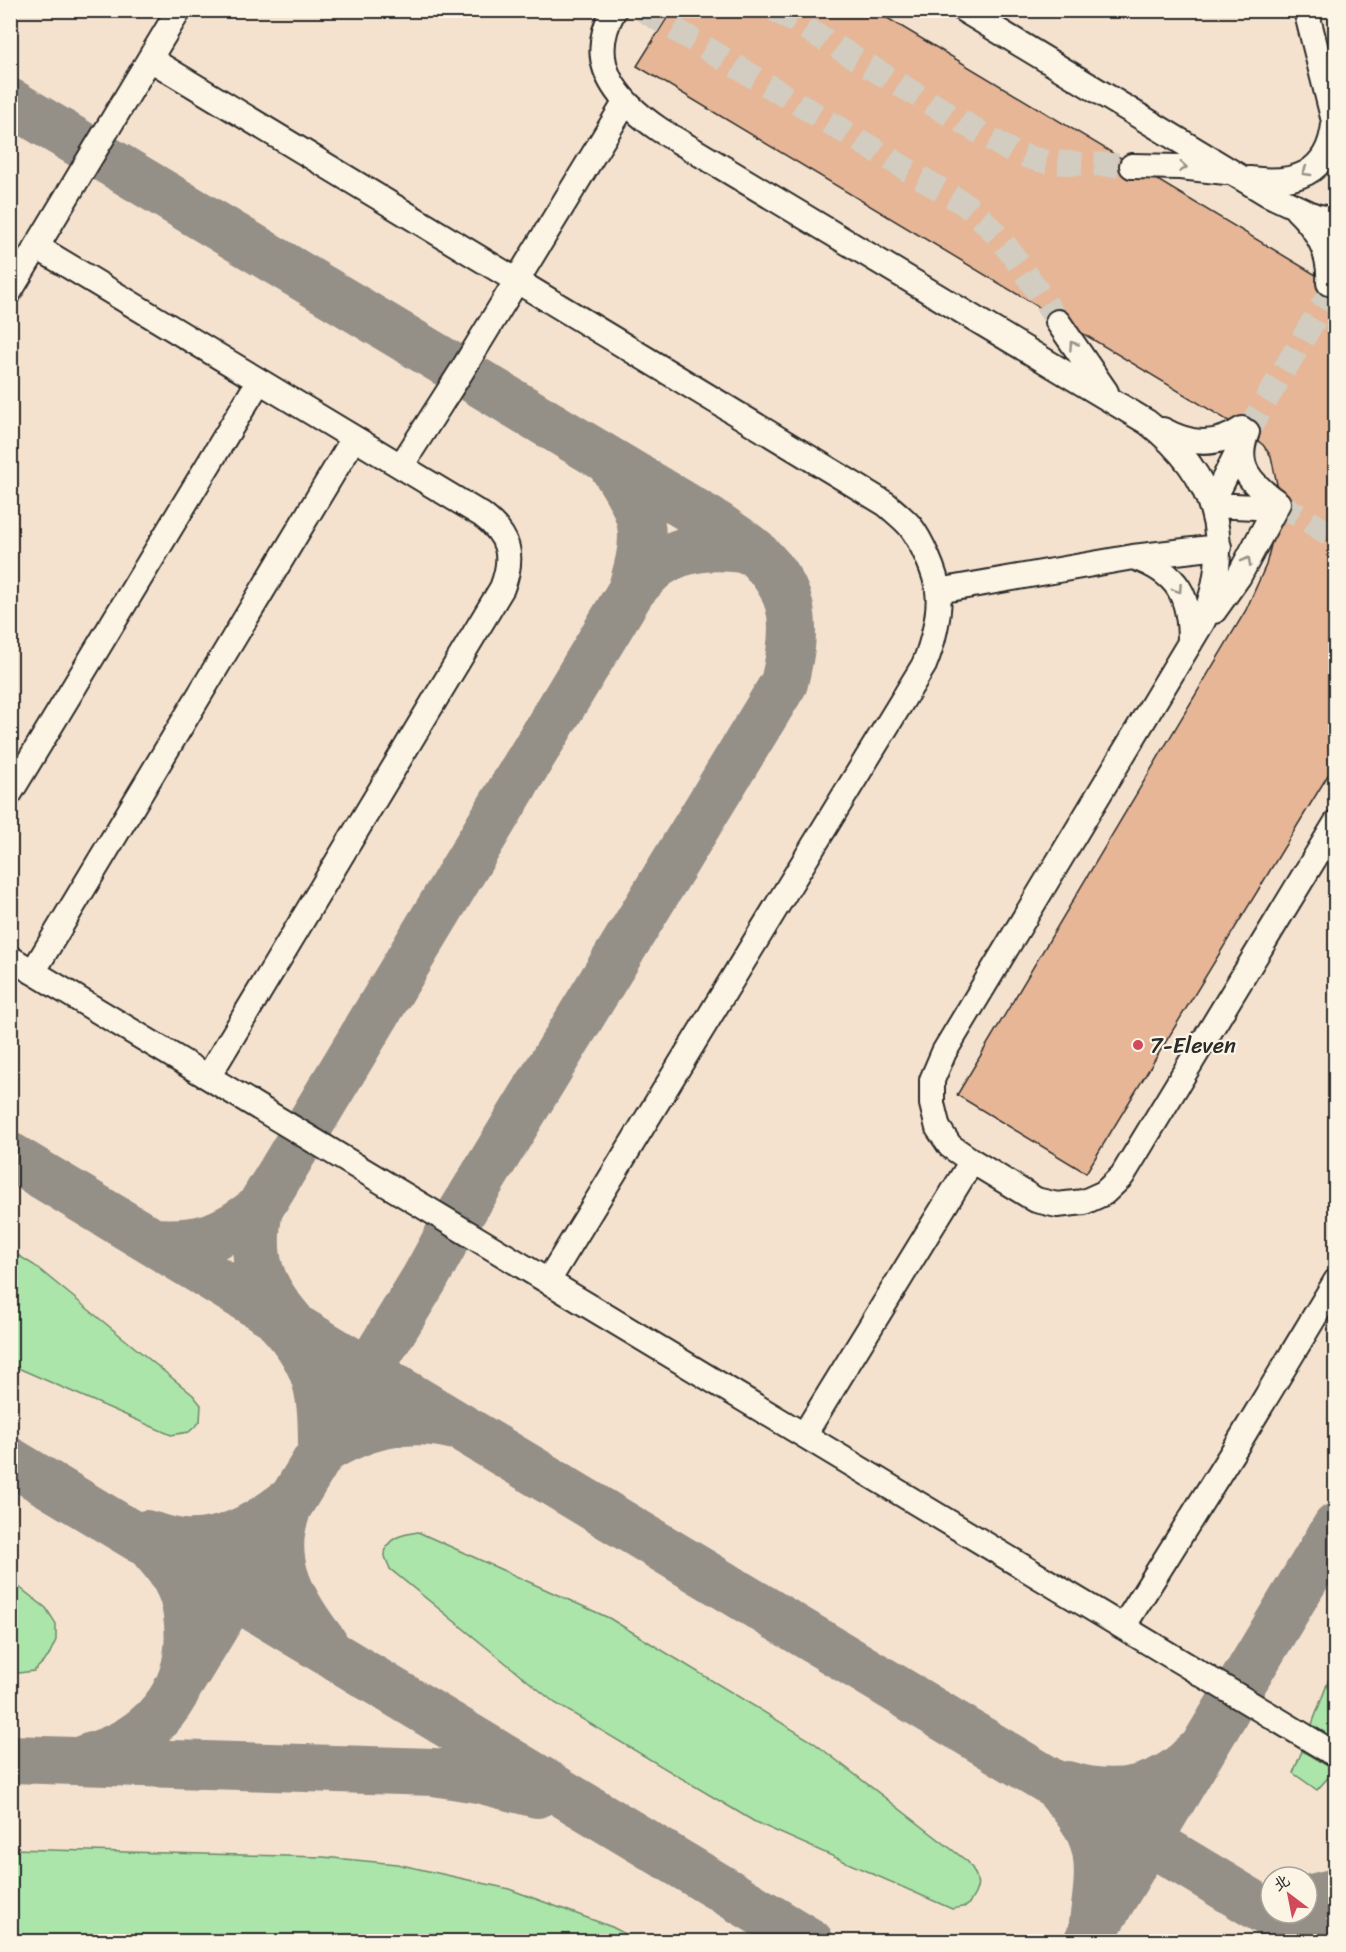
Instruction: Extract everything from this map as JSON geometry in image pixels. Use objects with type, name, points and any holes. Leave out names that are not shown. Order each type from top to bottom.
[{"type":"lane","points":[[10,291],[180,10]]},
{"type":"lane","points":[[614,10],[602,42],[604,62],[610,82],[624,103],[660,130],[1147,422],[1173,435],[1197,441],[1217,442],[1232,436],[1244,435]]},
{"type":"lane","points":[[964,10],[1293,207],[1315,216],[1335,220]]},
{"type":"lane","points":[[1132,166],[1180,166],[1270,182],[1286,181],[1302,175],[1317,165],[1327,154],[1335,127],[1306,10]]},
{"type":"lane","points":[[150,59],[886,504],[909,525],[918,538],[938,591],[931,646],[924,665],[548,1281]]},
{"type":"lane","points":[[401,466],[461,372],[624,103]]},
{"type":"lane","points":[[1293,207],[1306,219],[1323,244],[1333,285]]},
{"type":"lane","points":[[37,247],[492,523],[506,544],[509,559],[508,572],[498,596],[208,1077]]},
{"type":"lane","points":[[1058,322],[1112,401]]},
{"type":"lane","points":[[10,793],[259,381]]},
{"type":"lane","points":[[1147,422],[1165,435],[1180,452],[1211,505],[1219,547],[1213,597],[1190,643],[944,1052],[932,1080],[932,1104],[938,1128],[950,1146],[1036,1200],[1057,1205],[1084,1202],[1104,1192],[1122,1176],[1335,824]]},
{"type":"lane","points":[[1244,435],[1242,456],[1249,477],[1257,488],[1278,502]]},
{"type":"lane","points":[[1211,505],[1244,435]]},
{"type":"lane","points":[[33,972],[354,438]]},
{"type":"lane","points":[[1211,505],[1256,507],[1278,502]]},
{"type":"lane","points":[[1190,643],[1239,576],[1278,502]]},
{"type":"lane","points":[[938,591],[1133,557],[1219,547]]},
{"type":"lane","points":[[1133,557],[1165,572],[1183,593],[1190,619],[1190,643]]},
{"type":"lane","points":[[10,958],[1335,1755]]},
{"type":"lane","points":[[804,1435],[972,1161]]},
{"type":"lane","points":[[1123,1627],[1239,1442],[1335,1281]]},
{"type":"shaded area","points":[[11,11],[1335,11],[1335,1941],[11,1942]]},
{"type":"green space","points":[[11,1251],[34,1265],[193,1395],[201,1405],[200,1422],[189,1432],[171,1435],[11,1365]]},
{"type":"green space","points":[[418,1532],[609,1618],[813,1742],[968,1862],[978,1884],[972,1900],[967,1906],[952,1909],[755,1822],[555,1703],[390,1569],[385,1555],[388,1544],[407,1534]]},
{"type":"green space","points":[[10,1580],[46,1608],[56,1624],[56,1640],[48,1657],[34,1671],[11,1674]]},
{"type":"green space","points":[[1335,1663],[1335,1741],[1311,1727]]},
{"type":"green space","points":[[1302,1751],[1335,1770],[1317,1790],[1293,1773]]},
{"type":"green space","points":[[11,1849],[323,1857],[397,1864],[509,1889],[612,1927],[639,1941],[11,1941]]},
{"type":"building","points":[[672,10],[874,10],[1336,287],[1336,762],[1086,1173],[957,1095],[1246,610],[1266,565],[1277,521],[1278,489],[1271,456],[1263,445],[1247,432],[637,66]]},
{"type":"taxiway","points":[[10,102],[717,525],[750,548],[769,567],[780,582],[791,613],[791,646],[784,683],[454,1225],[322,1451],[181,1682]]},
{"type":"taxiway","points":[[291,1322],[271,1296],[260,1270],[256,1242],[259,1209],[631,591],[641,553],[641,524],[631,496],[610,462]]},
{"type":"taxiway","points":[[631,591],[654,567],[669,557],[681,553],[717,547],[754,551]]},
{"type":"taxiway","points":[[10,1156],[1317,1942]]},
{"type":"taxiway","points":[[153,1242],[184,1242],[210,1237],[222,1233],[259,1209]]},
{"type":"taxiway","points":[[281,1323],[304,1353],[316,1382],[321,1413],[322,1451]]},
{"type":"taxiway","points":[[322,1451],[353,1435],[386,1425],[420,1421],[455,1426]]},
{"type":"taxiway","points":[[10,1461],[810,1942]]},
{"type":"taxiway","points":[[146,1534],[183,1543],[225,1538],[251,1527],[287,1503]]},
{"type":"taxiway","points":[[286,1513],[281,1531],[282,1566],[294,1599],[324,1644]]},
{"type":"taxiway","points":[[1087,1942],[1336,1527]]},
{"type":"taxiway","points":[[86,1758],[130,1740],[148,1726],[164,1710],[176,1692],[184,1672],[188,1649],[188,1624],[182,1592],[175,1577],[154,1550]]},
{"type":"taxiway","points":[[1067,1785],[1102,1791],[1136,1789],[1167,1777],[1195,1755]]},
{"type":"taxiway","points":[[10,1759],[434,1772],[478,1779],[537,1794]]},
{"type":"taxiway","points":[[1062,1793],[1086,1824],[1096,1853],[1098,1868],[1093,1922]]},
{"type":"taxiway","points":[[1319,1896],[1336,1892]]},
{"type":"tunnel","points":[[643,10],[966,205],[1005,245],[1058,322]]},
{"type":"tunnel","points":[[775,10],[1014,153],[1046,162],[1132,166]]},
{"type":"tunnel","points":[[1247,432],[1326,300],[1336,292]]},
{"type":"tunnel","points":[[1278,503],[1336,538]]},
{"type":"place","name":"7-Eleven","points":[[1138,1045]]}]
